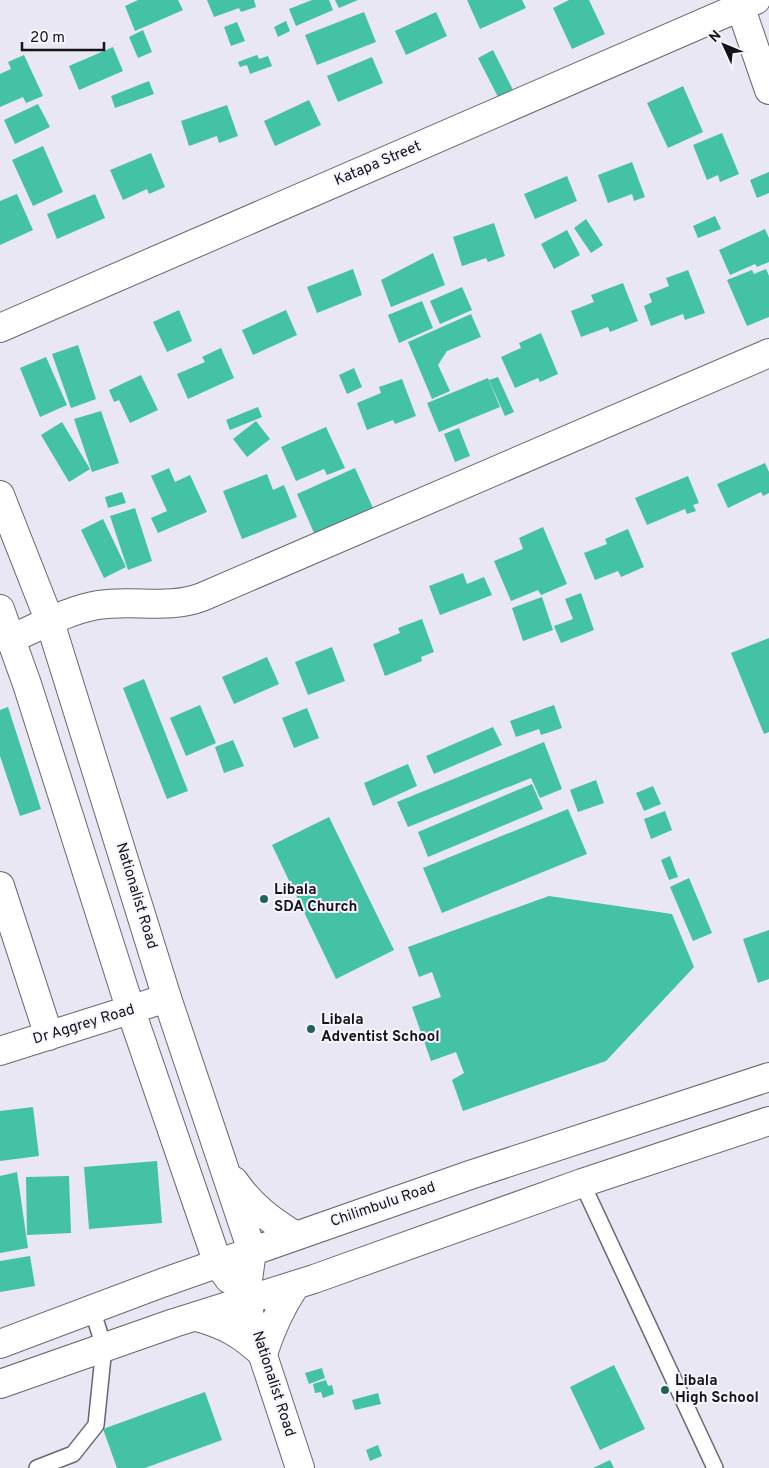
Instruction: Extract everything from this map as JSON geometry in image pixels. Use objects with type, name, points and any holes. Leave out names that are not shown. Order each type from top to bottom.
[{"type":"main road","points":[[745,2],[769,90]]},
{"type":"main road","name":"Katapa Street","points":[[0,328],[745,2]]},
{"type":"main road","points":[[11,639],[50,622],[98,605],[187,603],[769,353]]},
{"type":"main road","name":"Nationalist Road","points":[[0,495],[50,622],[167,998],[252,1251],[245,1301]]},
{"type":"main road","name":"Nationalist Road","points":[[0,609],[131,1011],[218,1264],[245,1301],[300,1468]]},
{"type":"main road","points":[[0,886],[49,1036]]},
{"type":"main road","name":"Dr Aggrey Road","points":[[0,1051],[131,1011],[167,998]]},
{"type":"main road","name":"Chilimbulu Road","points":[[0,1344],[252,1251],[470,1175],[769,1077]]},
{"type":"main road","points":[[0,1384],[104,1347],[295,1286],[582,1183],[769,1121]]},
{"type":"main road","points":[[224,1166],[243,1194],[266,1218],[296,1236]]},
{"type":"main road","points":[[177,1278],[195,1253],[199,1222],[194,1192]]},
{"type":"main road","points":[[197,1317],[222,1324],[244,1337],[263,1354],[270,1330],[281,1306],[295,1286]]},
{"type":"lane","points":[[582,1183],[715,1468]]},
{"type":"lane","points":[[36,1468],[73,1454],[96,1425],[104,1347],[92,1309]]},
{"type":"building","points":[[138,0],[178,0],[183,10],[135,31],[125,6]]},
{"type":"building","points":[[207,0],[254,0],[256,7],[241,12],[239,8],[214,17]]},
{"type":"building","points":[[312,0],[329,0],[333,10],[296,26],[289,9]]},
{"type":"building","points":[[335,0],[358,0],[339,8]]},
{"type":"building","points":[[467,0],[522,0],[526,8],[480,29]]},
{"type":"building","points":[[569,0],[589,0],[605,34],[572,49],[553,8]]},
{"type":"building","points":[[364,12],[376,42],[317,65],[305,35]]},
{"type":"building","points":[[436,12],[447,36],[406,55],[395,31]]},
{"type":"building","points":[[286,21],[290,31],[278,37],[274,27]]},
{"type":"building","points":[[237,22],[245,41],[231,46],[224,27]]},
{"type":"building","points":[[143,30],[152,52],[138,58],[129,37]]},
{"type":"building","points":[[113,47],[123,71],[79,90],[69,66]]},
{"type":"building","points":[[493,50],[513,90],[498,97],[478,58]]},
{"type":"building","points":[[24,55],[43,96],[26,103],[23,97],[0,107],[0,74],[11,69],[8,62]]},
{"type":"building","points":[[257,55],[259,59],[268,56],[272,66],[250,74],[247,65],[240,67],[238,62]]},
{"type":"building","points":[[372,57],[383,83],[338,102],[327,76]]},
{"type":"building","points":[[149,81],[154,94],[115,108],[111,96]]},
{"type":"building","points":[[683,86],[703,132],[668,148],[647,103]]},
{"type":"building","points":[[309,100],[321,125],[275,146],[264,121]]},
{"type":"building","points":[[38,104],[50,127],[15,144],[4,120]]},
{"type":"building","points":[[227,105],[238,136],[219,143],[217,136],[189,146],[181,121]]},
{"type":"building","points":[[722,133],[739,174],[720,182],[718,175],[707,180],[693,145]]},
{"type":"building","points":[[43,146],[63,192],[33,206],[12,160]]},
{"type":"building","points":[[151,153],[165,187],[149,194],[147,189],[123,200],[110,170]]},
{"type":"building","points":[[632,162],[645,197],[634,201],[632,194],[608,203],[598,175]]},
{"type":"building","points":[[769,172],[769,193],[757,198],[750,180]]},
{"type":"building","points":[[567,176],[577,201],[535,219],[524,194]]},
{"type":"building","points":[[17,194],[33,230],[0,245],[0,201]]},
{"type":"building","points":[[95,194],[105,218],[57,239],[47,214]]},
{"type":"building","points":[[715,216],[721,229],[698,238],[693,226]]},
{"type":"building","points":[[586,219],[603,245],[591,253],[574,228]]},
{"type":"building","points":[[494,223],[505,256],[488,262],[486,258],[462,266],[453,237]]},
{"type":"building","points":[[765,229],[769,238],[769,262],[757,267],[755,264],[730,275],[719,250]]},
{"type":"building","points":[[567,230],[580,255],[554,269],[541,244]]},
{"type":"building","points":[[433,253],[445,285],[391,307],[381,280]]},
{"type":"building","points":[[353,269],[362,295],[317,313],[307,287]]},
{"type":"building","points":[[766,269],[769,276],[769,317],[747,326],[727,280],[752,270],[754,274]]},
{"type":"building","points":[[688,270],[705,313],[685,320],[683,314],[651,326],[644,306],[652,302],[649,294],[669,286],[666,278]]},
{"type":"building","points":[[623,283],[638,321],[610,332],[608,327],[581,337],[571,311],[594,302],[591,295]]},
{"type":"building","points":[[462,287],[472,310],[440,324],[430,301]]},
{"type":"building","points":[[422,301],[433,328],[399,343],[388,315]]},
{"type":"building","points":[[179,310],[192,341],[167,352],[153,322]]},
{"type":"building","points":[[286,310],[297,335],[253,355],[242,330]]},
{"type":"building","points":[[471,314],[481,337],[447,351],[438,365],[450,391],[432,399],[408,342]]},
{"type":"building","points":[[541,333],[558,374],[540,382],[538,378],[515,388],[501,357],[521,348],[519,343]]},
{"type":"building","points":[[78,345],[96,399],[71,408],[52,354]]},
{"type":"building","points":[[221,348],[234,378],[188,399],[177,374],[205,362],[202,357]]},
{"type":"building","points":[[46,357],[67,405],[40,417],[20,368]]},
{"type":"building","points":[[354,368],[362,387],[347,394],[339,375]]},
{"type":"building","points":[[141,375],[158,410],[130,423],[119,400],[114,402],[109,390]]},
{"type":"building","points":[[498,377],[514,412],[505,416],[489,380]]},
{"type":"building","points":[[488,378],[500,407],[439,432],[427,403]]},
{"type":"building","points":[[402,379],[416,416],[395,424],[393,420],[367,430],[357,403],[381,393],[379,387]]},
{"type":"building","points":[[258,407],[262,417],[230,430],[226,420]]},
{"type":"building","points":[[101,411],[119,463],[92,472],[74,419]]},
{"type":"building","points":[[256,421],[270,439],[247,457],[233,439]]},
{"type":"building","points":[[62,422],[90,469],[69,482],[41,435]]},
{"type":"building","points":[[326,427],[345,468],[327,475],[324,469],[296,481],[281,447]]},
{"type":"building","points":[[459,428],[470,456],[455,462],[444,434]]},
{"type":"building","points":[[765,463],[769,472],[769,493],[763,496],[761,492],[728,508],[717,484]]},
{"type":"building","points":[[169,468],[175,482],[190,475],[207,512],[158,533],[151,518],[167,511],[151,476]]},
{"type":"building","points":[[355,468],[373,508],[315,535],[297,494]]},
{"type":"building","points":[[267,474],[273,490],[284,485],[297,517],[242,539],[223,491]]},
{"type":"building","points":[[688,476],[699,503],[693,505],[696,511],[687,514],[685,509],[647,525],[635,498]]},
{"type":"building","points":[[122,492],[126,503],[108,508],[105,497]]},
{"type":"building","points":[[135,508],[152,561],[128,570],[110,516]]},
{"type":"building","points":[[103,519],[126,567],[104,578],[81,530]]},
{"type":"building","points":[[543,527],[567,584],[541,595],[538,590],[511,601],[494,561],[523,549],[519,538]]},
{"type":"building","points":[[628,529],[644,567],[621,577],[618,571],[595,580],[584,553],[607,544],[605,539]]},
{"type":"building","points":[[463,573],[467,584],[484,577],[492,595],[440,615],[429,586]]},
{"type":"building","points":[[581,593],[594,630],[561,643],[554,626],[573,619],[565,599]]},
{"type":"building","points":[[542,597],[553,630],[523,641],[512,608]]},
{"type":"building","points":[[422,619],[434,652],[421,657],[422,661],[385,676],[373,644],[400,633],[398,628]]},
{"type":"building","points":[[769,638],[769,732],[764,734],[731,653]]},
{"type":"building","points":[[332,647],[345,681],[308,695],[295,662]]},
{"type":"building","points":[[267,657],[279,684],[234,704],[222,677]]},
{"type":"building","points":[[144,679],[188,791],[167,799],[123,688]]},
{"type":"building","points":[[200,705],[216,743],[186,756],[170,718]]},
{"type":"building","points":[[554,705],[562,728],[541,735],[539,729],[516,737],[510,721]]},
{"type":"building","points":[[8,707],[41,809],[20,816],[0,756],[0,710]]},
{"type":"building","points":[[307,708],[319,738],[294,748],[282,718]]},
{"type":"building","points":[[493,727],[502,745],[434,774],[426,756]]},
{"type":"building","points":[[233,740],[244,766],[224,773],[215,747]]},
{"type":"building","points":[[544,742],[562,789],[540,798],[531,778],[408,827],[397,802]]},
{"type":"building","points":[[408,764],[417,786],[373,806],[364,783]]},
{"type":"building","points":[[596,780],[604,803],[578,812],[570,790]]},
{"type":"building","points":[[532,784],[543,809],[428,857],[418,832]]},
{"type":"building","points":[[653,786],[661,804],[644,811],[636,793]]},
{"type":"building","points":[[568,809],[587,854],[442,913],[423,868]]},
{"type":"building","points":[[665,811],[672,830],[651,839],[644,819]]},
{"type":"building","points":[[329,817],[394,950],[336,979],[272,845]]},
{"type":"building","points":[[670,856],[678,877],[669,880],[661,860]]},
{"type":"building","points":[[689,878],[712,933],[693,941],[670,887]]},
{"type":"building","points":[[549,896],[672,914],[694,967],[606,1061],[463,1111],[452,1080],[464,1073],[456,1052],[431,1061],[412,1007],[441,997],[432,972],[419,977],[408,947]]},
{"type":"building","points":[[769,930],[769,979],[758,983],[743,939]]},
{"type":"building","points":[[33,1107],[39,1156],[0,1161],[0,1111]]},
{"type":"building","points":[[157,1161],[162,1223],[89,1229],[84,1167]]},
{"type":"building","points":[[17,1172],[28,1248],[0,1253],[0,1176]]},
{"type":"building","points":[[69,1176],[71,1233],[27,1235],[26,1177]]},
{"type":"building","points":[[30,1256],[35,1286],[0,1292],[0,1261]]},
{"type":"building","points":[[614,1365],[645,1429],[600,1450],[570,1387]]},
{"type":"building","points":[[322,1368],[325,1378],[309,1384],[305,1373]]},
{"type":"building","points":[[326,1380],[328,1386],[332,1385],[334,1394],[323,1398],[321,1392],[315,1393],[313,1384]]},
{"type":"building","points":[[205,1392],[222,1440],[145,1468],[117,1468],[103,1429]]},
{"type":"building","points":[[378,1393],[381,1404],[355,1410],[352,1400]]},
{"type":"building","points":[[378,1445],[382,1456],[370,1461],[366,1450]]},
{"type":"building","points":[[610,1460],[614,1468],[593,1468]]},
{"type":"place","name":"Libala SDA Church","points":[[264,899]]},
{"type":"place","name":"Libala Adventist School","points":[[311,1029]]},
{"type":"place","name":"Libala High School","points":[[665,1390]]}]
